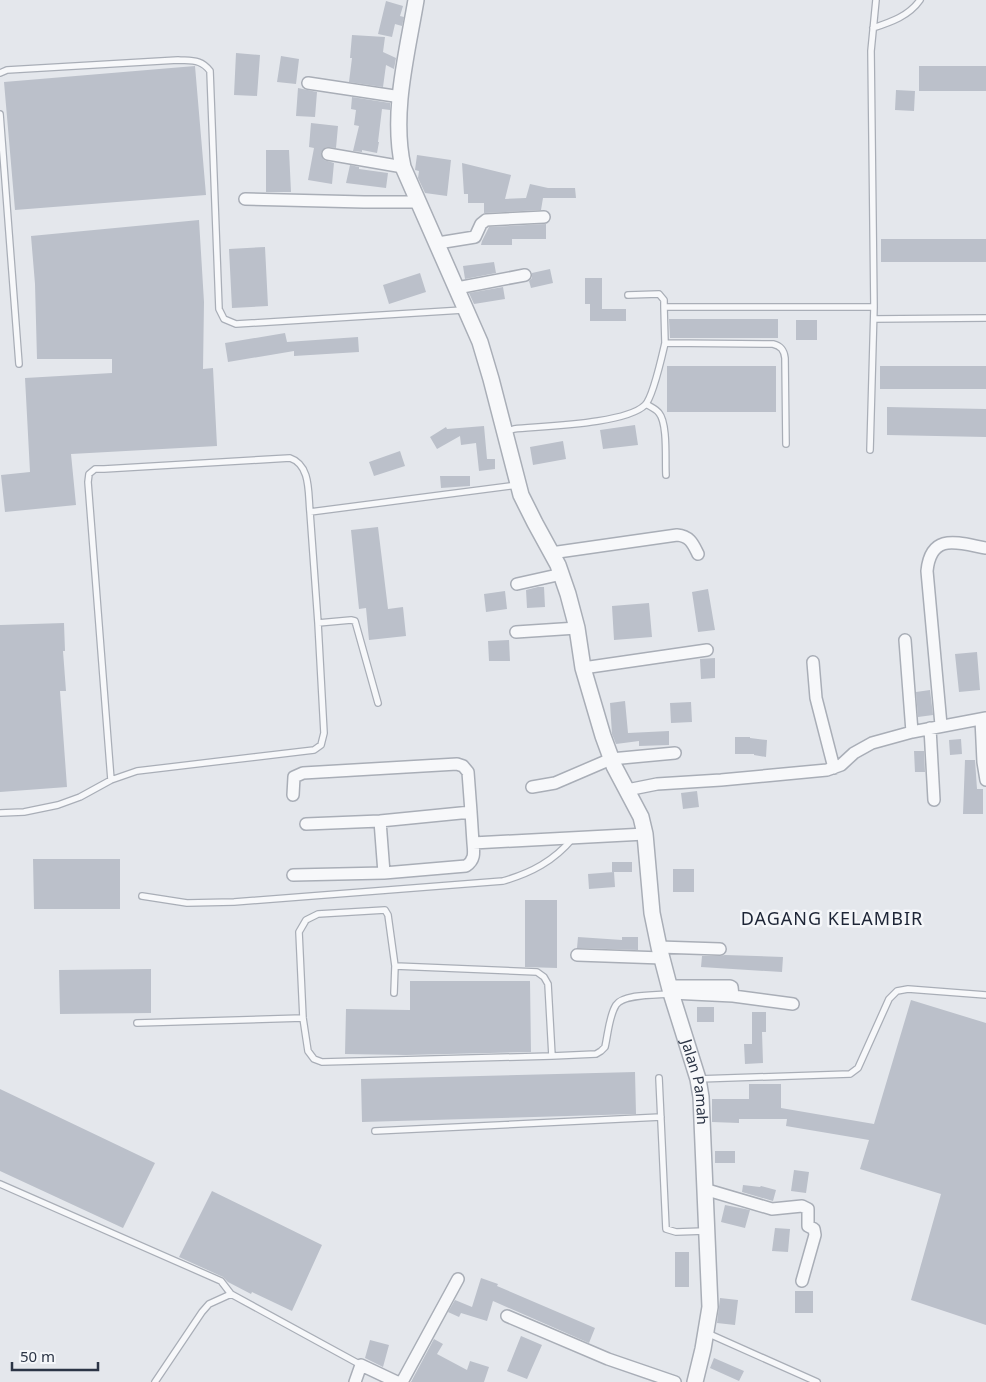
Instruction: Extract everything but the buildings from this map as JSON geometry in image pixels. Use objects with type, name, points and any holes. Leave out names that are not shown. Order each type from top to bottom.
[{"type":"street","name":"Jalan Pamah","points":[[416,0],[401,96],[399,138],[403,167],[438,243],[486,361],[506,432],[518,485],[529,512],[562,574],[577,628],[583,668],[596,715],[611,759],[641,817],[645,834],[649,886],[660,953],[698,1079],[701,1097],[710,1296],[707,1333],[695,1382]]},
{"type":"street","points":[[308,82],[401,96]]},
{"type":"street","points":[[328,154],[403,167]]},
{"type":"street","points":[[245,199],[418,202]]},
{"type":"street","points":[[438,243],[476,237],[481,224],[486,220],[544,217]]},
{"type":"street","points":[[457,288],[524,275]]},
{"type":"street","points":[[552,553],[684,535],[690,540],[698,554]]},
{"type":"street","points":[[934,800],[936,727],[928,562],[936,547],[942,543],[950,542],[986,548]]},
{"type":"street","points":[[517,584],[562,574]]},
{"type":"street","points":[[516,632],[577,628]]},
{"type":"street","points":[[906,640],[912,732]]},
{"type":"street","points":[[583,668],[707,650]]},
{"type":"street","points":[[813,662],[816,698],[834,768]]},
{"type":"street","points":[[627,790],[650,784],[721,780],[826,770],[841,765],[854,753],[872,743],[912,732],[984,718],[983,762],[986,780]]},
{"type":"street","points":[[532,787],[555,783],[611,759],[675,753]]},
{"type":"street","points":[[293,795],[294,777],[303,772],[457,764],[463,766],[468,772],[474,857],[471,863],[466,866],[384,873],[293,875]]},
{"type":"street","points":[[306,824],[380,821],[471,812]]},
{"type":"street","points":[[380,821],[384,873]]},
{"type":"street","points":[[473,843],[645,834]]},
{"type":"street","points":[[576,956],[720,949]]},
{"type":"street","points":[[670,990],[793,1004]]},
{"type":"street","points":[[704,1189],[772,1209],[802,1206],[808,1209],[808,1226],[814,1229],[815,1235],[802,1282]]},
{"type":"street","points":[[402,1382],[458,1279]]},
{"type":"street","points":[[507,1316],[608,1359],[675,1382]]},
{"type":"street","points":[[355,1382],[361,1365],[397,1382]]},
{"type":"lane","points":[[870,450],[874,318],[871,52],[876,0]]},
{"type":"lane","points":[[873,28],[899,18],[911,10],[920,0]]},
{"type":"lane","points":[[0,73],[7,70],[178,60],[198,61],[205,65],[210,71],[219,309],[224,319],[236,324],[465,310]]},
{"type":"lane","points":[[0,114],[19,364]]},
{"type":"lane","points":[[506,432],[514,429],[608,420],[637,411],[646,404],[665,343],[664,300],[658,294],[628,295]]},
{"type":"lane","points":[[664,307],[874,307]]},
{"type":"lane","points":[[874,318],[986,318]]},
{"type":"lane","points":[[665,343],[773,344],[779,346],[784,352],[785,358],[786,444]]},
{"type":"lane","points":[[646,404],[654,408],[662,418],[666,475]]},
{"type":"lane","points":[[0,813],[24,812],[58,805],[80,797],[111,780],[137,771],[314,750],[321,745],[324,734],[310,512],[306,472],[297,460],[290,458],[104,468],[89,474],[111,780]]},
{"type":"lane","points":[[310,512],[518,485]]},
{"type":"lane","points":[[318,623],[355,621],[378,703]]},
{"type":"lane","points":[[142,896],[187,903],[234,902],[503,881],[524,875],[547,863],[573,838]]},
{"type":"lane","points":[[394,993],[395,966],[388,915],[385,910],[318,914],[306,920],[299,932],[303,1018],[308,1051],[314,1059],[322,1062],[596,1054],[605,1047],[617,1003],[622,999],[670,990]]},
{"type":"lane","points":[[395,966],[537,972],[544,977],[548,984],[552,1056]]},
{"type":"lane","points":[[698,1079],[850,1074],[858,1068],[889,999],[897,992],[908,989],[986,996]]},
{"type":"lane","points":[[138,1023],[303,1018]]},
{"type":"lane","points":[[659,1078],[666,1229],[676,1232],[707,1232]]},
{"type":"lane","points":[[375,1131],[661,1117]]},
{"type":"lane","points":[[0,1184],[216,1278],[227,1287],[231,1294],[361,1365]]},
{"type":"lane","points":[[155,1382],[202,1312],[209,1304],[231,1294]]},
{"type":"lane","points":[[707,1333],[817,1382]]},
{"type":"district","name":"DAGANG KELAMBIR","points":[[832,919]]}]
